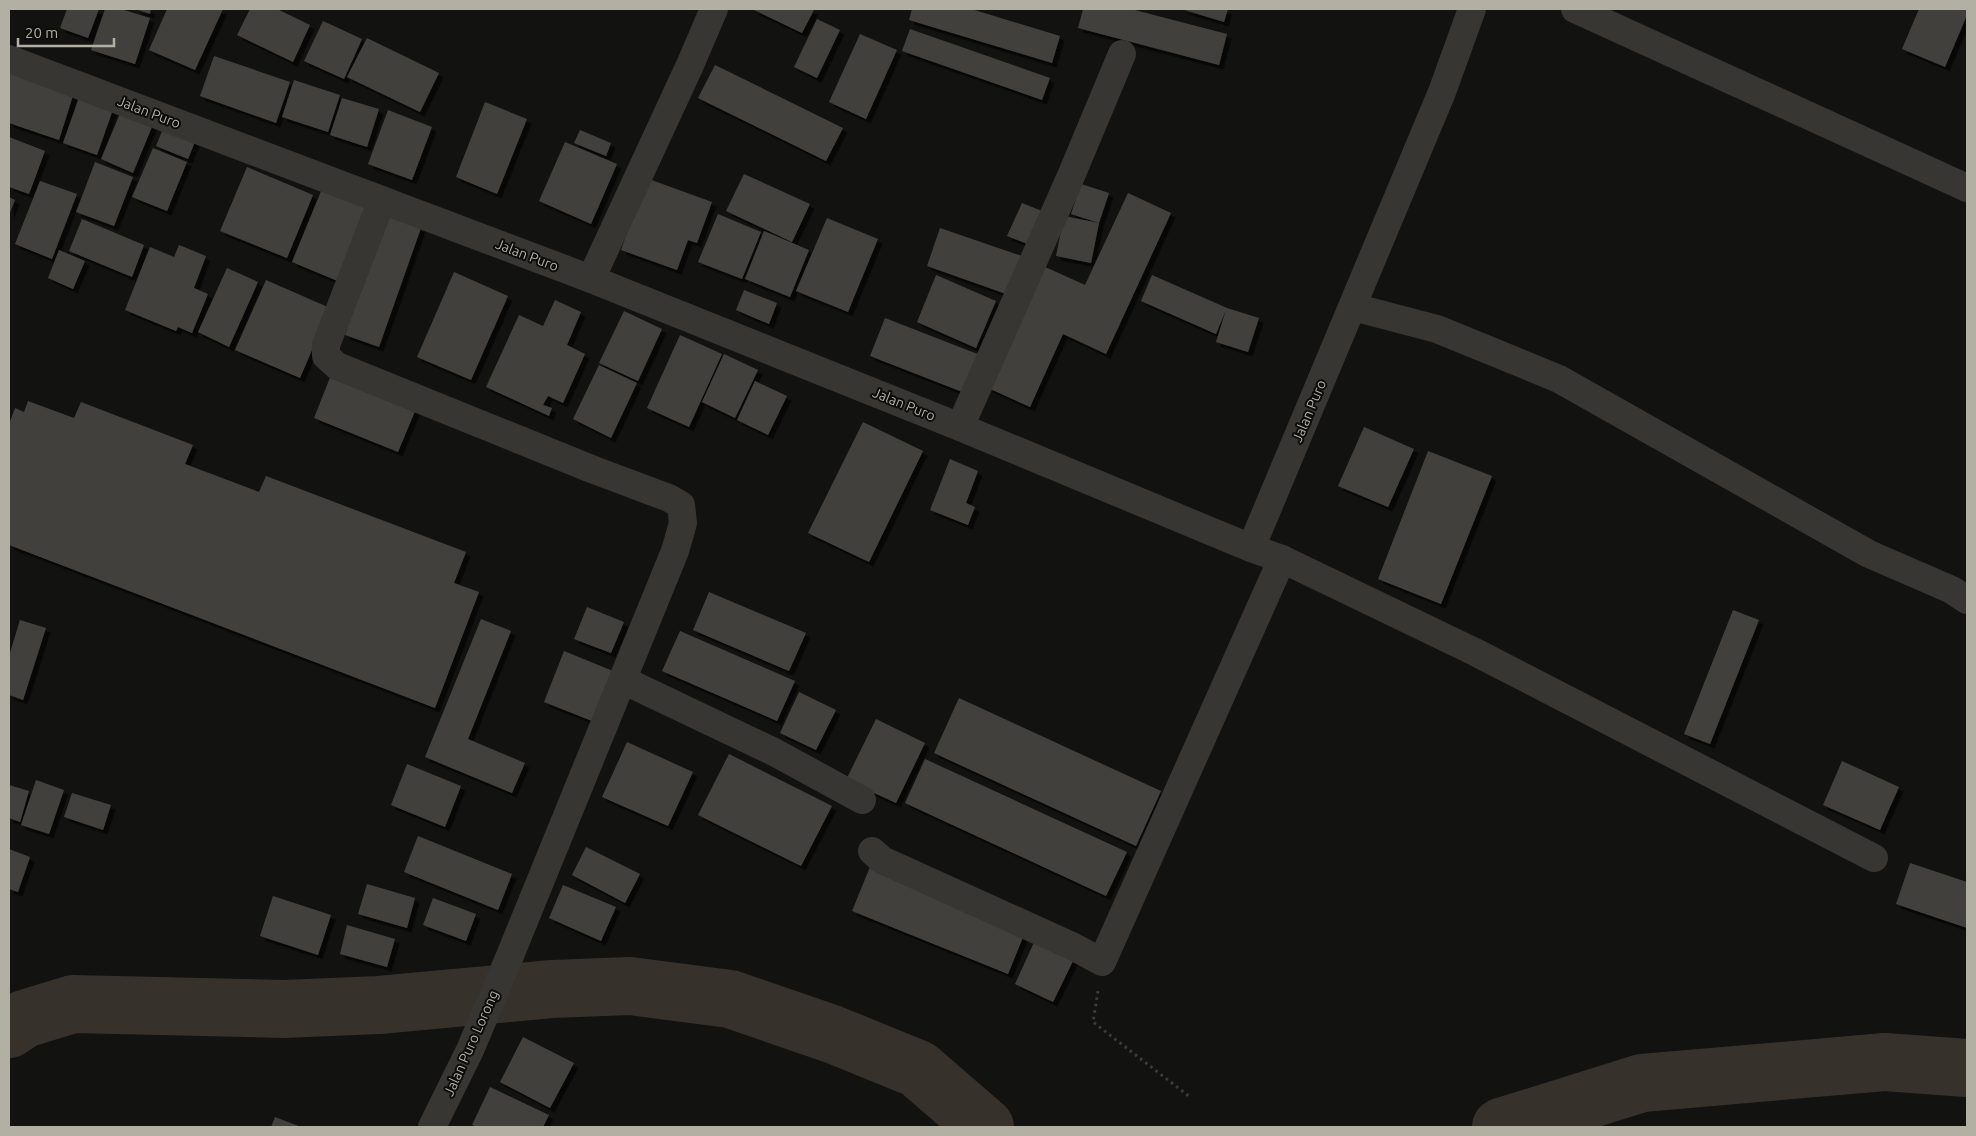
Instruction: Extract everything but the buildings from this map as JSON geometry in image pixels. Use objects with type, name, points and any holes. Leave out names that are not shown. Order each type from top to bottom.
[{"type":"street","points":[[591,279],[714,9]]},
{"type":"street","name":"Jalan Puro","points":[[9,59],[591,279],[960,427],[1252,548],[1442,92],[1472,9]]},
{"type":"street","points":[[1575,9],[1967,188]]},
{"type":"street","points":[[960,427],[1067,185],[1122,54]]},
{"type":"street","name":"Jalan Puro Lorong","points":[[382,200],[326,345],[326,356],[337,366],[668,498],[681,505],[682,523],[675,551],[509,958],[470,1050],[432,1127]]},
{"type":"street","points":[[1353,306],[1437,329],[1559,379],[1869,554],[1952,590],[1967,600]]},
{"type":"street","points":[[1252,548],[1282,559],[1475,652],[1874,858]]},
{"type":"street","points":[[872,851],[882,860],[1074,947],[1102,962],[1282,559]]},
{"type":"street","points":[[623,680],[774,752],[862,800]]},
{"type":"path","points":[[1102,962],[1093,1022],[1190,1097]]},
{"type":"waterway","points":[[9,1029],[24,1019],[73,1004],[283,1009],[379,1005],[552,989],[630,986],[730,999],[832,1034],[918,1069],[985,1127]]},
{"type":"waterway","points":[[1501,1127],[1642,1083],[1885,1062],[1967,1068]]}]
